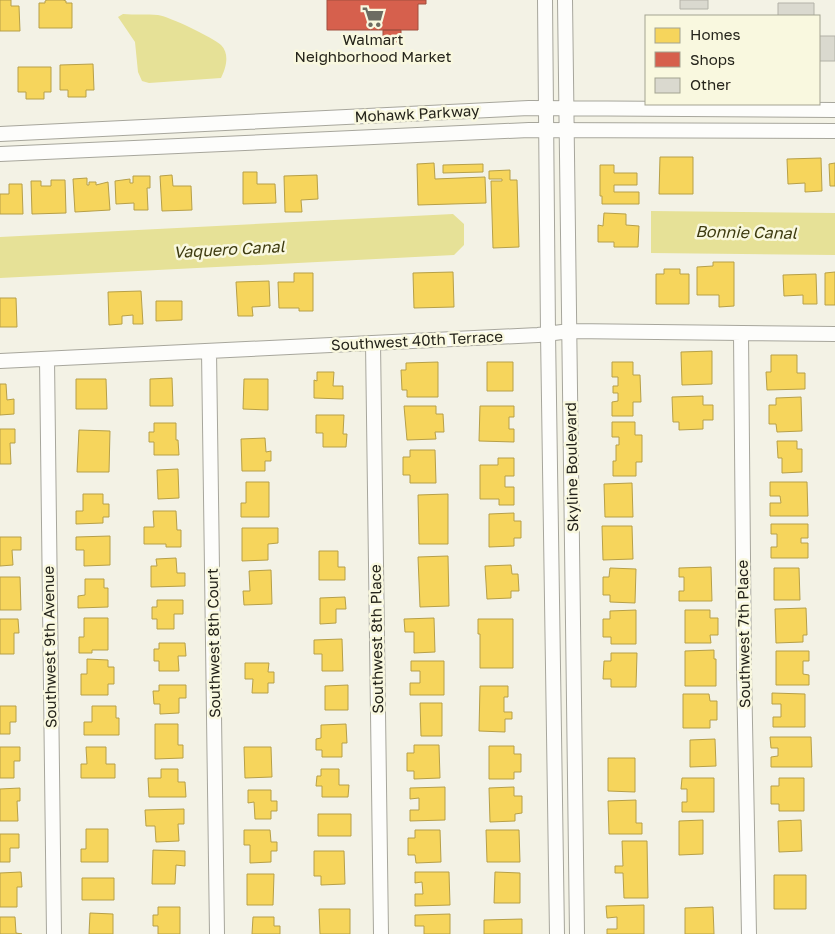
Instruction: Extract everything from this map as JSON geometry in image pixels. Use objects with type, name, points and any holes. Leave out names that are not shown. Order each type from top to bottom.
[{"type":"street","name":"Skyline Boulevard","points":[[545,0],[545,130],[557,934]]},
{"type":"street","name":"Skyline Boulevard","points":[[565,0],[577,934]]},
{"type":"street","name":"Mohawk Parkway","points":[[0,134],[545,107],[835,110]]},
{"type":"street","name":"Mohawk Parkway","points":[[0,154],[545,130],[835,131]]},
{"type":"street","name":"Southwest 40th Terrace","points":[[0,361],[373,343],[570,331],[835,334]]},
{"type":"street","name":"Southwest 7th Place","points":[[741,334],[744,670],[750,934]]},
{"type":"street","name":"Southwest 8th Place","points":[[373,343],[381,934]]},
{"type":"street","name":"Southwest 8th Court","points":[[209,351],[217,934]]},
{"type":"street","name":"Southwest 9th Avenue","points":[[47,359],[54,934]]},
{"type":"water","points":[[123,14],[163,16],[217,42],[226,53],[226,66],[221,78],[149,83],[142,81],[138,72],[135,42],[118,17]]},
{"type":"water","name":"Bonnie Canal","points":[[651,211],[835,213],[835,255],[651,253]]},
{"type":"water","name":"Vaquero Canal","points":[[453,214],[464,224],[464,245],[454,255],[0,278],[0,237]]},
{"type":"building: Homes","points":[[0,0],[11,0],[11,6],[19,6],[20,31],[0,31]]},
{"type":"building: Homes","points":[[47,0],[63,0],[66,3],[72,3],[72,28],[39,28],[39,3],[45,3]]},
{"type":"building: Homes","points":[[93,64],[94,90],[86,90],[86,97],[68,97],[68,90],[60,90],[60,65]]},
{"type":"building: Homes","points":[[18,67],[51,67],[51,92],[44,92],[44,99],[26,99],[26,92],[18,92]]},
{"type":"building: Homes","points":[[660,157],[693,157],[693,194],[659,194]]},
{"type":"building: Homes","points":[[821,158],[822,191],[805,192],[805,183],[788,184],[787,159]]},
{"type":"building: Homes","points":[[434,163],[435,179],[485,177],[486,203],[418,205],[417,164]]},
{"type":"building: Homes","points":[[835,163],[835,186],[830,186],[829,164]]},
{"type":"building: Homes","points":[[483,164],[483,172],[443,173],[443,165]]},
{"type":"building: Homes","points":[[600,165],[614,165],[614,173],[637,173],[637,185],[614,185],[614,192],[639,192],[639,204],[602,204],[602,196],[600,196]]},
{"type":"building: Homes","points":[[510,170],[510,180],[517,180],[519,247],[493,248],[491,181],[502,181],[502,179],[489,179],[489,171]]},
{"type":"building: Homes","points":[[243,172],[257,172],[257,184],[275,184],[276,203],[243,204]]},
{"type":"building: Homes","points":[[172,175],[173,186],[191,186],[192,210],[162,211],[160,176]]},
{"type":"building: Homes","points":[[317,175],[318,199],[301,200],[302,212],[285,212],[284,176]]},
{"type":"building: Homes","points":[[133,176],[150,176],[150,188],[147,188],[148,210],[134,210],[134,203],[116,204],[115,181],[130,179],[130,183],[133,183]]},
{"type":"building: Homes","points":[[87,178],[87,185],[89,185],[89,182],[96,182],[96,185],[108,182],[110,210],[75,212],[73,179]]},
{"type":"building: Homes","points":[[51,180],[65,180],[66,213],[32,214],[31,181],[41,181],[41,186],[51,186]]},
{"type":"building: Homes","points":[[9,184],[22,184],[23,214],[0,214],[0,194],[9,194]]},
{"type":"building: Homes","points":[[604,213],[626,214],[626,225],[639,226],[638,247],[614,247],[614,242],[598,242],[598,225],[603,226]]},
{"type":"building: Homes","points":[[713,262],[734,262],[734,306],[719,307],[719,295],[697,295],[697,267],[713,266]]},
{"type":"building: Homes","points":[[664,269],[680,269],[680,274],[689,274],[689,304],[656,304],[656,274],[664,274]]},
{"type":"building: Homes","points":[[453,272],[454,307],[414,308],[413,273]]},
{"type":"building: Homes","points":[[835,272],[835,305],[825,305],[825,273]]},
{"type":"building: Homes","points":[[294,273],[313,273],[313,311],[299,311],[299,308],[279,308],[278,282],[294,282]]},
{"type":"building: Homes","points":[[816,274],[817,304],[803,304],[803,295],[784,296],[783,275]]},
{"type":"building: Homes","points":[[269,281],[270,306],[252,307],[253,316],[238,316],[236,282]]},
{"type":"building: Homes","points":[[141,291],[143,324],[133,324],[133,315],[122,316],[122,324],[109,325],[108,292]]},
{"type":"building: Homes","points":[[0,298],[16,298],[17,327],[0,327]]},
{"type":"building: Homes","points":[[156,301],[182,301],[182,320],[156,321]]},
{"type":"building: Homes","points":[[712,351],[712,384],[682,385],[681,352]]},
{"type":"building: Homes","points":[[771,355],[797,355],[797,373],[805,373],[805,389],[767,390],[766,372],[771,372]]},
{"type":"building: Homes","points":[[438,362],[438,397],[407,397],[407,390],[402,390],[401,370],[406,370],[406,363]]},
{"type":"building: Homes","points":[[487,362],[513,362],[513,391],[487,391]]},
{"type":"building: Homes","points":[[612,362],[633,362],[633,375],[640,375],[641,402],[633,402],[633,416],[612,416],[612,402],[618,401],[618,393],[613,393],[613,386],[618,386],[618,377],[612,377]]},
{"type":"building: Homes","points":[[317,372],[334,372],[333,386],[343,386],[343,399],[314,398],[314,380],[317,381]]},
{"type":"building: Homes","points":[[172,378],[173,406],[150,406],[150,379]]},
{"type":"building: Homes","points":[[76,379],[106,379],[107,409],[76,409]]},
{"type":"building: Homes","points":[[244,379],[268,379],[268,410],[243,409]]},
{"type":"building: Homes","points":[[0,384],[6,384],[7,400],[14,399],[14,414],[0,415]]},
{"type":"building: Homes","points":[[703,396],[703,405],[713,405],[713,420],[703,420],[703,429],[679,430],[679,422],[673,422],[672,397]]},
{"type":"building: Homes","points":[[801,397],[802,431],[777,432],[776,424],[769,424],[769,405],[776,405],[776,398]]},
{"type":"building: Homes","points":[[404,406],[436,406],[436,414],[443,414],[444,432],[435,432],[436,439],[407,440]]},
{"type":"building: Homes","points":[[480,406],[514,406],[514,417],[509,417],[509,429],[514,429],[514,442],[479,441]]},
{"type":"building: Homes","points":[[316,415],[344,415],[343,434],[347,434],[346,447],[323,447],[323,433],[316,433]]},
{"type":"building: Homes","points":[[612,422],[635,422],[635,435],[642,435],[642,462],[636,462],[636,476],[613,476],[613,461],[616,461],[616,445],[619,445],[619,437],[612,437]]},
{"type":"building: Homes","points":[[154,423],[176,423],[176,440],[178,440],[179,455],[154,455],[154,442],[149,442],[149,432],[154,432]]},
{"type":"building: Homes","points":[[0,429],[15,429],[15,443],[10,443],[11,464],[0,464]]},
{"type":"building: Homes","points":[[79,430],[110,431],[109,472],[77,472]]},
{"type":"building: Homes","points":[[265,438],[266,452],[271,451],[271,461],[265,461],[265,471],[242,471],[241,439]]},
{"type":"building: Homes","points":[[777,441],[797,441],[797,449],[802,449],[802,472],[782,473],[782,458],[778,458]]},
{"type":"building: Homes","points":[[410,450],[435,450],[436,483],[410,483],[410,475],[403,475],[403,457],[410,457]]},
{"type":"building: Homes","points":[[498,458],[514,458],[514,476],[505,476],[505,487],[514,487],[514,505],[499,505],[499,499],[480,499],[480,465],[498,465]]},
{"type":"building: Homes","points":[[178,469],[179,498],[158,499],[157,470]]},
{"type":"building: Homes","points":[[246,482],[269,482],[269,517],[241,517],[241,503],[246,503]]},
{"type":"building: Homes","points":[[770,482],[807,482],[808,516],[770,516],[770,503],[781,503],[780,496],[770,496]]},
{"type":"building: Homes","points":[[632,483],[633,517],[605,517],[604,484]]},
{"type":"building: Homes","points":[[83,494],[103,494],[103,504],[109,504],[109,517],[103,517],[103,523],[76,524],[76,511],[83,511]]},
{"type":"building: Homes","points":[[448,494],[448,544],[419,544],[418,495]]},
{"type":"building: Homes","points":[[153,511],[176,511],[177,530],[181,530],[181,547],[166,547],[166,544],[144,544],[144,527],[154,527]]},
{"type":"building: Homes","points":[[514,513],[514,521],[521,521],[521,538],[514,538],[514,546],[489,547],[489,514]]},
{"type":"building: Homes","points":[[771,524],[808,524],[808,538],[801,538],[801,543],[808,543],[808,558],[771,558],[771,547],[777,547],[777,534],[771,534]]},
{"type":"building: Homes","points":[[602,526],[632,526],[633,559],[603,560]]},
{"type":"building: Homes","points":[[242,528],[278,528],[278,543],[268,544],[268,560],[242,561]]},
{"type":"building: Homes","points":[[110,536],[110,565],[84,566],[84,550],[76,550],[76,537]]},
{"type":"building: Homes","points":[[0,537],[21,537],[21,550],[12,550],[13,565],[0,566]]},
{"type":"building: Homes","points":[[319,551],[338,551],[338,567],[345,567],[345,580],[319,580]]},
{"type":"building: Homes","points":[[448,556],[449,606],[420,607],[418,557]]},
{"type":"building: Homes","points":[[176,558],[177,573],[185,573],[185,586],[151,587],[151,566],[157,566],[156,559]]},
{"type":"building: Homes","points":[[511,565],[512,574],[518,574],[519,591],[511,591],[511,598],[487,599],[485,566]]},
{"type":"building: Homes","points":[[711,567],[712,601],[679,601],[679,591],[684,591],[684,577],[679,577],[679,568]]},
{"type":"building: Homes","points":[[610,568],[636,569],[635,603],[610,602],[610,595],[603,595],[603,577],[609,577]]},
{"type":"building: Homes","points":[[774,568],[799,568],[800,600],[774,600]]},
{"type":"building: Homes","points":[[271,570],[272,604],[244,605],[243,591],[250,591],[249,571]]},
{"type":"building: Homes","points":[[0,577],[20,577],[21,610],[0,610]]},
{"type":"building: Homes","points":[[85,579],[104,579],[104,588],[108,588],[108,607],[78,608],[78,596],[85,595]]},
{"type":"building: Homes","points":[[345,597],[346,609],[336,609],[336,623],[320,624],[320,598]]},
{"type":"building: Homes","points":[[157,600],[183,600],[183,614],[174,614],[174,629],[157,629],[157,619],[152,619],[152,607],[157,607]]},
{"type":"building: Homes","points":[[806,608],[807,635],[803,635],[803,642],[776,643],[775,609]]},
{"type":"building: Homes","points":[[636,610],[636,644],[611,644],[611,637],[603,637],[603,619],[610,619],[610,611]]},
{"type":"building: Homes","points":[[685,610],[710,610],[710,618],[718,618],[718,635],[710,635],[711,643],[685,643]]},
{"type":"building: Homes","points":[[84,618],[108,618],[108,650],[92,650],[92,653],[79,653],[79,637],[84,637]]},
{"type":"building: Homes","points":[[434,618],[435,652],[414,653],[414,632],[405,632],[404,619]]},
{"type":"building: Homes","points":[[0,619],[18,619],[19,633],[14,633],[14,654],[0,654]]},
{"type":"building: Homes","points":[[478,619],[513,619],[513,668],[480,668]]},
{"type":"building: Homes","points":[[342,639],[343,671],[322,671],[322,654],[314,654],[314,640]]},
{"type":"building: Homes","points":[[159,643],[185,643],[186,656],[178,656],[179,671],[159,671],[159,661],[154,661],[154,649],[159,649]]},
{"type":"building: Homes","points":[[714,650],[716,686],[685,686],[685,651]]},
{"type":"building: Homes","points":[[776,651],[809,651],[809,661],[803,661],[803,674],[809,675],[809,685],[776,685]]},
{"type":"building: Homes","points":[[611,653],[637,653],[636,687],[611,687],[611,679],[603,679],[604,661],[611,661]]},
{"type":"building: Homes","points":[[87,659],[108,660],[108,667],[114,667],[114,684],[108,684],[108,695],[81,695],[81,674],[87,674]]},
{"type":"building: Homes","points":[[411,661],[444,661],[444,695],[410,695],[410,683],[420,683],[420,671],[411,671]]},
{"type":"building: Homes","points":[[245,663],[269,663],[268,672],[274,672],[274,683],[268,683],[268,693],[252,693],[253,679],[245,679]]},
{"type":"building: Homes","points":[[159,685],[186,685],[186,698],[179,698],[179,713],[160,714],[160,704],[154,704],[153,691],[159,691]]},
{"type":"building: Homes","points":[[348,685],[348,710],[325,710],[325,686]]},
{"type":"building: Homes","points":[[480,686],[508,686],[508,697],[504,697],[504,712],[512,712],[512,719],[505,719],[505,732],[479,731]]},
{"type":"building: Homes","points":[[772,693],[805,694],[805,727],[773,727],[773,717],[781,717],[781,704],[772,704]]},
{"type":"building: Homes","points":[[683,694],[709,694],[710,701],[717,701],[717,720],[710,720],[710,728],[683,728]]},
{"type":"building: Homes","points":[[420,703],[442,703],[442,736],[421,736]]},
{"type":"building: Homes","points":[[0,706],[16,706],[16,722],[10,722],[10,734],[0,734]]},
{"type":"building: Homes","points":[[92,706],[116,706],[116,718],[119,718],[119,735],[84,735],[84,722],[92,722]]},
{"type":"building: Homes","points":[[155,724],[178,724],[178,745],[183,745],[183,758],[155,759]]},
{"type":"building: Homes","points":[[346,724],[347,743],[342,743],[342,757],[322,757],[322,750],[316,750],[316,739],[321,738],[321,725]]},
{"type":"building: Homes","points":[[770,737],[811,737],[812,767],[771,767],[771,757],[778,756],[778,748],[771,748]]},
{"type":"building: Homes","points":[[715,739],[716,766],[690,767],[690,740]]},
{"type":"building: Homes","points":[[414,745],[439,745],[440,778],[414,779],[414,771],[407,771],[407,753],[414,753]]},
{"type":"building: Homes","points":[[489,746],[514,746],[514,754],[521,754],[521,772],[514,772],[514,779],[489,779]]},
{"type":"building: Homes","points":[[0,747],[20,747],[20,761],[14,761],[14,778],[0,778]]},
{"type":"building: Homes","points":[[86,747],[106,747],[106,764],[115,764],[115,778],[81,778],[81,764],[87,764]]},
{"type":"building: Homes","points":[[244,747],[271,747],[272,777],[245,778]]},
{"type":"building: Homes","points":[[608,758],[635,758],[635,792],[608,791]]},
{"type":"building: Homes","points":[[161,769],[178,769],[178,782],[185,782],[186,797],[149,797],[148,778],[161,778]]},
{"type":"building: Homes","points":[[321,769],[339,769],[339,785],[349,785],[348,797],[322,797],[322,786],[316,786],[317,776],[321,776]]},
{"type":"building: Homes","points":[[682,778],[714,778],[714,812],[682,812],[682,802],[687,802],[687,789],[681,789]]},
{"type":"building: Homes","points":[[779,778],[804,778],[804,811],[779,811],[779,804],[771,804],[771,786],[779,786]]},
{"type":"building: Homes","points":[[445,787],[445,820],[410,821],[410,810],[419,810],[419,798],[410,799],[410,788]]},
{"type":"building: Homes","points":[[514,787],[514,796],[522,796],[522,813],[515,814],[515,821],[490,822],[489,788]]},
{"type":"building: Homes","points":[[20,788],[20,801],[17,801],[18,821],[0,821],[0,789]]},
{"type":"building: Homes","points":[[248,790],[271,790],[271,801],[277,801],[277,811],[271,811],[271,819],[255,819],[254,802],[248,803]]},
{"type":"building: Homes","points":[[636,800],[636,823],[642,823],[642,834],[609,834],[608,801]]},
{"type":"building: Homes","points":[[184,809],[184,824],[178,824],[179,841],[156,842],[155,826],[146,826],[145,810]]},
{"type":"building: Homes","points":[[318,814],[351,814],[351,836],[318,836]]},
{"type":"building: Homes","points":[[703,820],[703,854],[679,855],[679,821]]},
{"type":"building: Homes","points":[[801,820],[802,851],[779,852],[778,821]]},
{"type":"building: Homes","points":[[86,829],[108,829],[108,862],[81,862],[81,849],[86,849]]},
{"type":"building: Homes","points":[[244,830],[270,830],[271,842],[277,842],[277,851],[271,851],[271,862],[250,863],[250,845],[244,845]]},
{"type":"building: Homes","points":[[415,830],[440,830],[441,862],[416,863],[415,855],[408,855],[408,838],[415,838]]},
{"type":"building: Homes","points":[[486,830],[519,830],[520,862],[487,862]]},
{"type":"building: Homes","points":[[0,834],[19,834],[19,848],[10,848],[10,862],[0,862]]},
{"type":"building: Homes","points":[[622,841],[647,841],[648,898],[624,898],[623,873],[615,873],[615,866],[623,866]]},
{"type":"building: Homes","points":[[153,850],[185,851],[185,866],[176,865],[175,884],[152,884]]},
{"type":"building: Homes","points":[[314,851],[344,851],[345,884],[321,885],[321,876],[314,876]]},
{"type":"building: Homes","points":[[21,872],[22,887],[17,887],[17,907],[0,907],[0,873]]},
{"type":"building: Homes","points":[[415,872],[449,872],[450,905],[415,906],[415,894],[423,894],[422,882],[415,883]]},
{"type":"building: Homes","points":[[495,872],[520,873],[520,903],[494,903]]},
{"type":"building: Homes","points":[[247,874],[274,874],[273,905],[247,905]]},
{"type":"building: Homes","points":[[774,875],[806,875],[806,909],[774,909]]},
{"type":"building: Homes","points":[[82,878],[114,878],[114,900],[82,900]]},
{"type":"building: Homes","points":[[644,905],[644,934],[607,934],[607,929],[617,929],[617,917],[607,918],[606,906]]},
{"type":"building: Homes","points":[[158,907],[180,907],[180,934],[158,934],[158,926],[153,926],[153,915],[158,915]]},
{"type":"building: Homes","points":[[713,907],[714,934],[685,934],[685,908]]},
{"type":"building: Homes","points":[[319,909],[350,909],[350,934],[320,934]]},
{"type":"building: Homes","points":[[90,913],[113,914],[113,934],[89,934]]},
{"type":"building: Homes","points":[[450,914],[450,934],[424,934],[424,926],[415,926],[415,915]]},
{"type":"building: Homes","points":[[0,917],[15,917],[16,933],[22,934],[0,934]]},
{"type":"building: Homes","points":[[253,917],[274,917],[274,926],[280,926],[280,934],[252,934]]},
{"type":"building: Homes","points":[[522,919],[522,934],[484,934],[484,920]]},
{"type":"building: Shops","name":"Walmart Neighborhood Market","points":[[327,0],[426,0],[426,4],[418,4],[418,30],[327,30]]},
{"type":"building: Shops","points":[[383,30],[401,30],[401,42],[383,42]]},
{"type":"building: Other","points":[[680,0],[708,0],[708,9],[680,9]]},
{"type":"building: Other","points":[[778,3],[814,3],[814,15],[778,15]]},
{"type":"building: Other","points":[[820,36],[835,36],[835,61],[820,61]]},
{"type":"place","name":"Walmart Neighborhood Market","points":[[373,17]]}]
